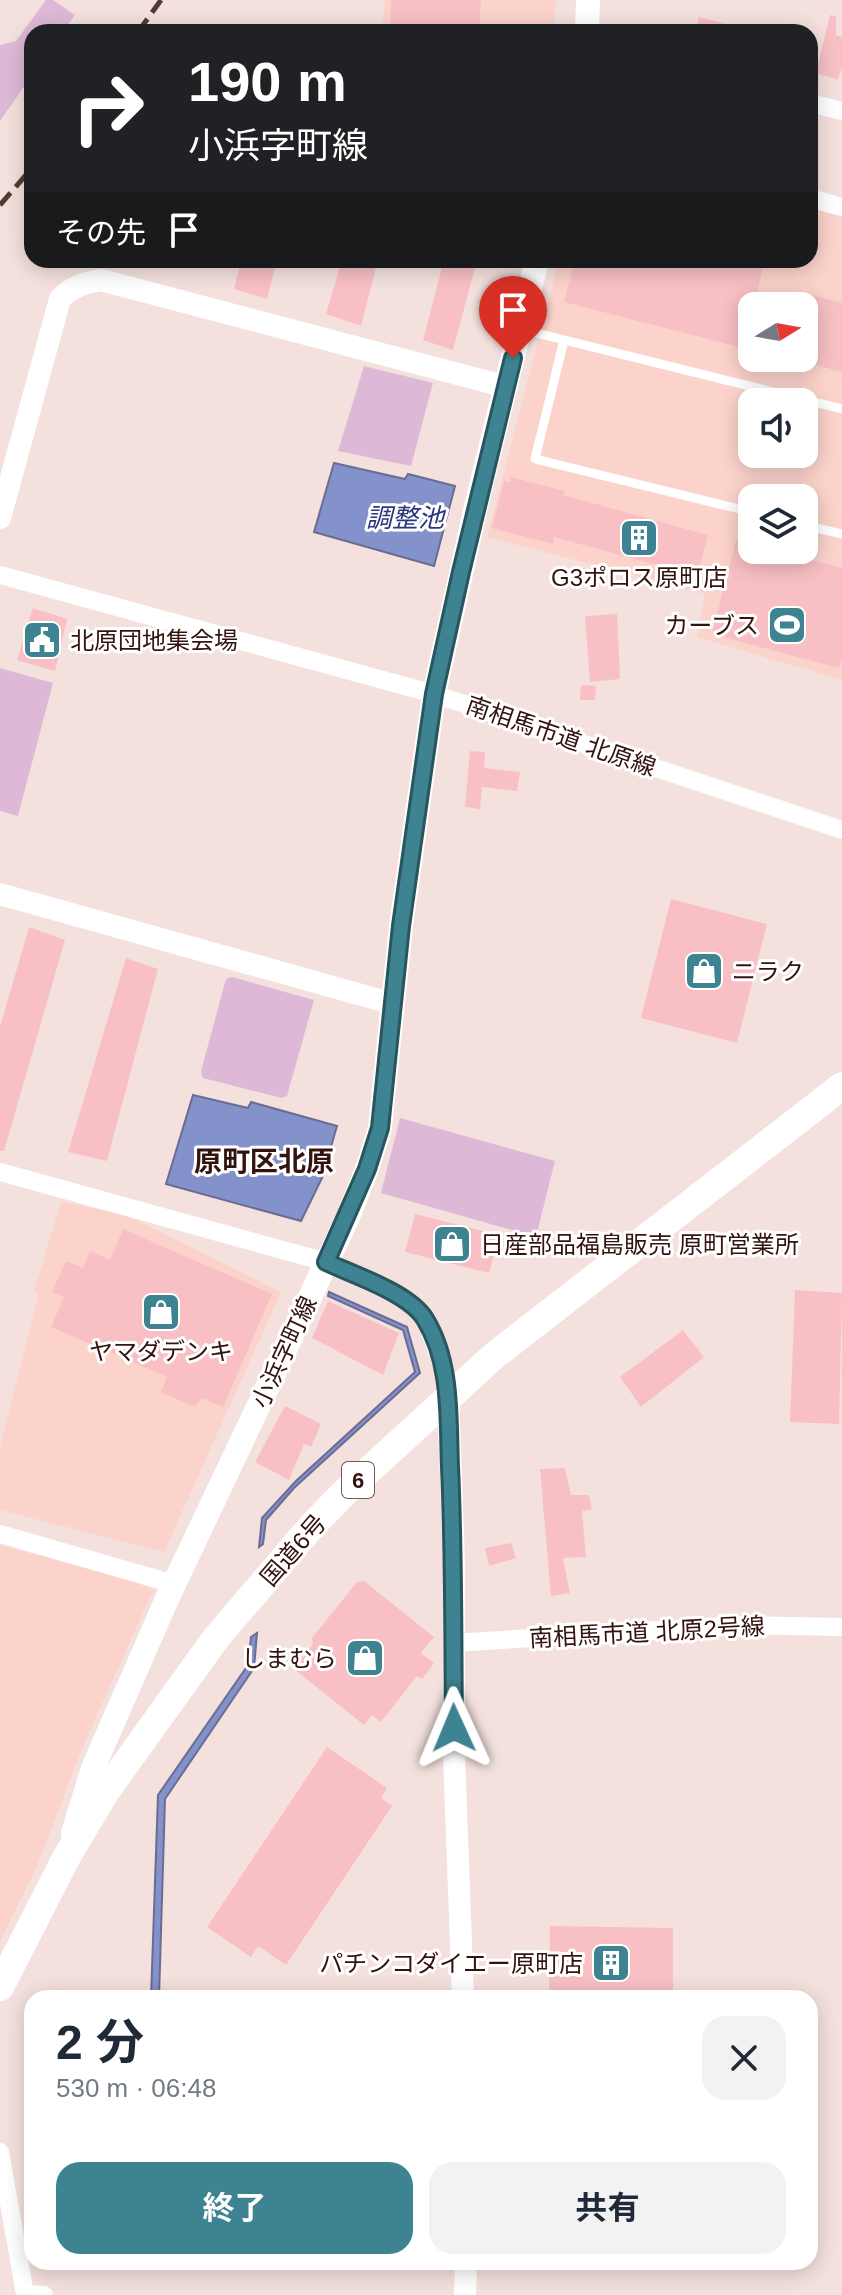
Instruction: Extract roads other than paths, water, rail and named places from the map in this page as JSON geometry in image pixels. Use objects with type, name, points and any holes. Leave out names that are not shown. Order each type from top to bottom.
[{"type":"highway","name":"国道6号","points":[[0,1987],[66,1858],[141,1740],[216,1638],[333,1504],[495,1355],[836,1097]]},
{"type":"main road","points":[[587,24],[588,0]]},
{"type":"main road","name":"小浜字町線","points":[[66,1858],[93,1768],[174,1584],[326,1262],[367,1169],[380,1128],[411,848],[434,694],[468,540],[535,268]]},
{"type":"street","points":[[818,105],[842,111]]},
{"type":"street","points":[[818,200],[842,207]]},
{"type":"street","points":[[0,518],[60,299],[68,290],[82,284],[101,280],[507,387]]},
{"type":"street","name":"南相馬市道 北原線","points":[[0,575],[434,694],[842,830]]},
{"type":"street","points":[[0,894],[394,1004]]},
{"type":"street","points":[[0,1172],[326,1262],[403,1298],[425,1318],[444,1370],[448,1397],[463,1990]]},
{"type":"street","points":[[0,1534],[174,1584]]},
{"type":"street","name":"南相馬市道 北原2号線","points":[[453,1643],[742,1625],[842,1627]]},
{"type":"street","points":[[0,2152],[25,2294],[44,2295]]},
{"type":"street","points":[[465,2295],[466,2270]]},
{"type":"lane","points":[[520,329],[842,409]]},
{"type":"lane","points":[[564,340],[535,459],[738,509]]},
{"type":"lane","points":[[818,528],[842,534]]},
{"type":"water","name":"調整池","points":[[334,463],[405,479],[408,474],[455,486],[434,566],[314,532]]},
{"type":"water","points":[[193,1095],[248,1108],[251,1102],[337,1126],[322,1178],[301,1221],[166,1184]]},
{"type":"water","points":[[329,1292],[407,1327],[420,1373],[294,1488],[266,1520],[263,1544],[259,1547],[262,1518],[296,1481],[415,1372],[403,1330],[328,1296]]},
{"type":"water","points":[[257,1633],[254,1668],[165,1799],[159,1990],[151,1990],[158,1795],[248,1665],[251,1637]]},
{"type":"railway","points":[[144,24],[161,0]]},
{"type":"railway","points":[[0,205],[24,177]]},
{"type":"place","name":"G3ポロス原町店","points":[[639,538]]},
{"type":"place","name":"カーブス","points":[[787,625]]},
{"type":"place","name":"北原団地集会場","points":[[42,640]]},
{"type":"place","name":"ニラク","points":[[704,971]]},
{"type":"place","name":"日産部品福島販売 原町営業所","points":[[452,1244]]},
{"type":"place","name":"ヤマダデンキ","points":[[161,1312]]},
{"type":"place","name":"しまむら","points":[[365,1658]]},
{"type":"place","name":"パチンコダイエー原町店","points":[[611,1963]]},
{"type":"district","name":"原町区北原","points":[[264,1161]]}]
